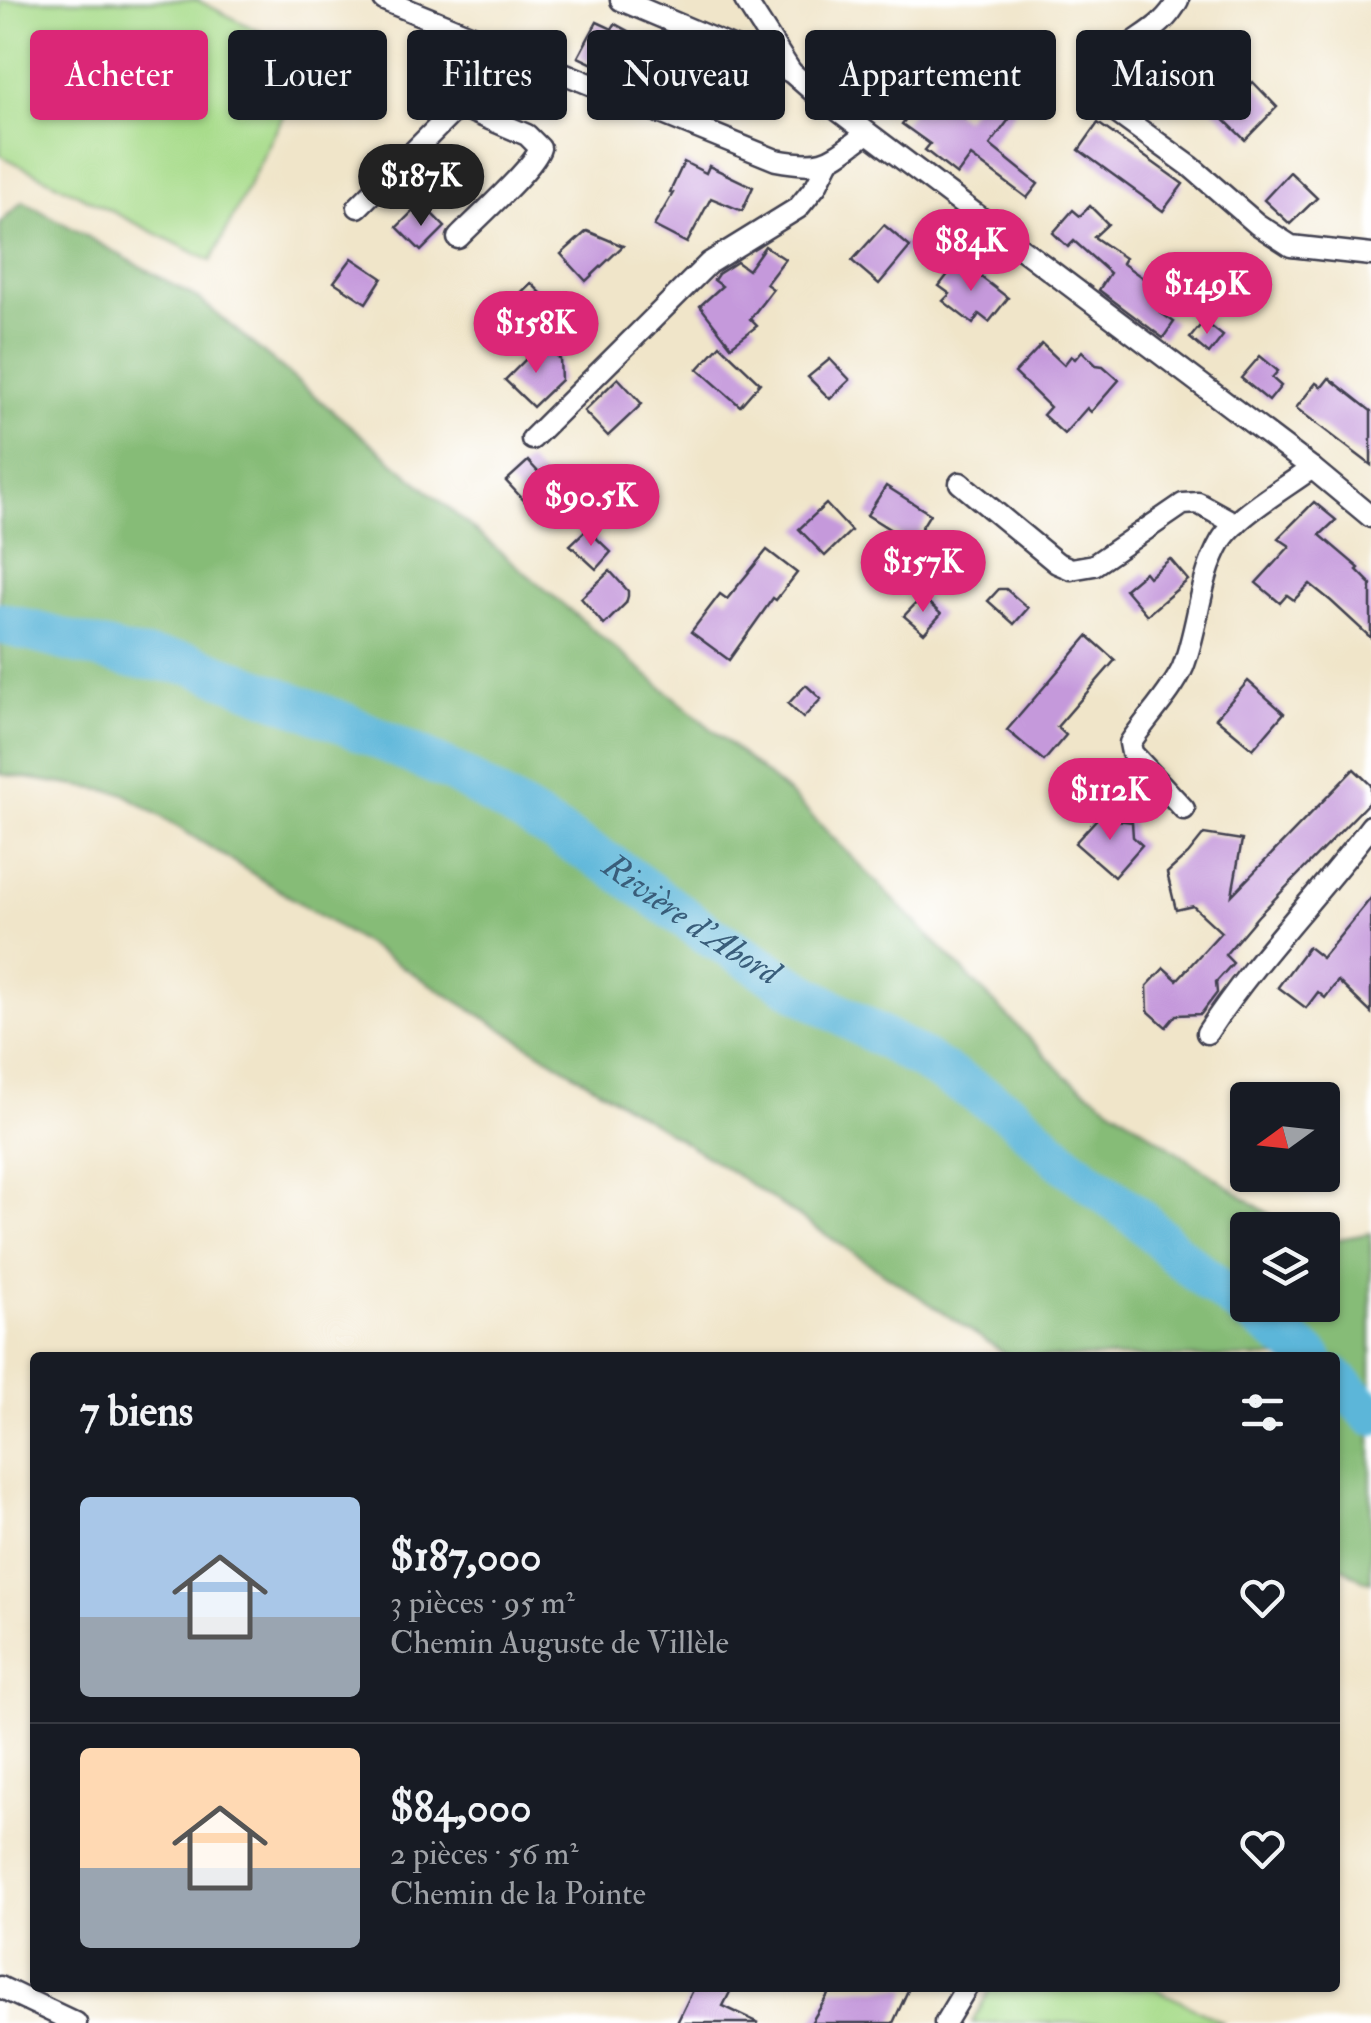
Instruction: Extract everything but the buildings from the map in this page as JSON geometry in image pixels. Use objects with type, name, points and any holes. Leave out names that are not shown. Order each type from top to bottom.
[{"type":"street","points":[[384,0],[458,30]]},
{"type":"street","points":[[621,0],[791,72],[867,134],[1370,513]]},
{"type":"street","points":[[746,0],[791,72]]},
{"type":"street","points":[[1178,0],[1149,33],[1121,51],[1103,72],[1099,91],[1110,108],[1190,166],[1257,224],[1291,246],[1371,255]]},
{"type":"street","points":[[567,74],[776,160],[828,162]]},
{"type":"street","points":[[358,207],[444,120]]},
{"type":"street","points":[[458,238],[527,168],[540,148],[527,135],[491,120]]},
{"type":"street","points":[[532,438],[709,263],[798,208],[816,186],[828,162],[867,134]]},
{"type":"street","points":[[1184,809],[1132,753],[1130,744],[1181,672],[1192,644],[1205,580],[1222,539],[1236,524],[1312,468]]},
{"type":"street","points":[[960,483],[1057,563],[1072,569],[1094,565],[1183,504],[1198,503],[1236,524]]},
{"type":"street","points":[[1207,1033],[1232,994],[1371,826]]},
{"type":"street","points":[[0,1987],[76,2023]]},
{"type":"street","points":[[945,2023],[964,1992]]},
{"type":"green space","points":[[0,0],[197,0],[256,30],[228,30],[228,120],[281,120],[211,261],[0,155]]},
{"type":"green space","points":[[23,201],[199,299],[795,799],[1066,1076],[1230,1188],[1230,1192],[1236,1192],[1266,1212],[1230,1212],[1230,1322],[1340,1322],[1340,1239],[1371,1233],[1371,1582],[1340,1566],[1340,1352],[1002,1352],[721,1165],[123,793],[0,774],[0,223]]},
{"type":"green space","points":[[989,1992],[1162,1992],[1224,2023],[972,2023]]},
{"type":"waterway","name":"Rivière d'Abord","points":[[0,623],[129,657],[192,664],[344,723],[455,773],[614,867],[705,932],[810,997],[1012,1114],[1214,1285],[1304,1352]]},
{"type":"waterway","name":"Rivière d'Abord","points":[[1340,1383],[1371,1414]]}]
